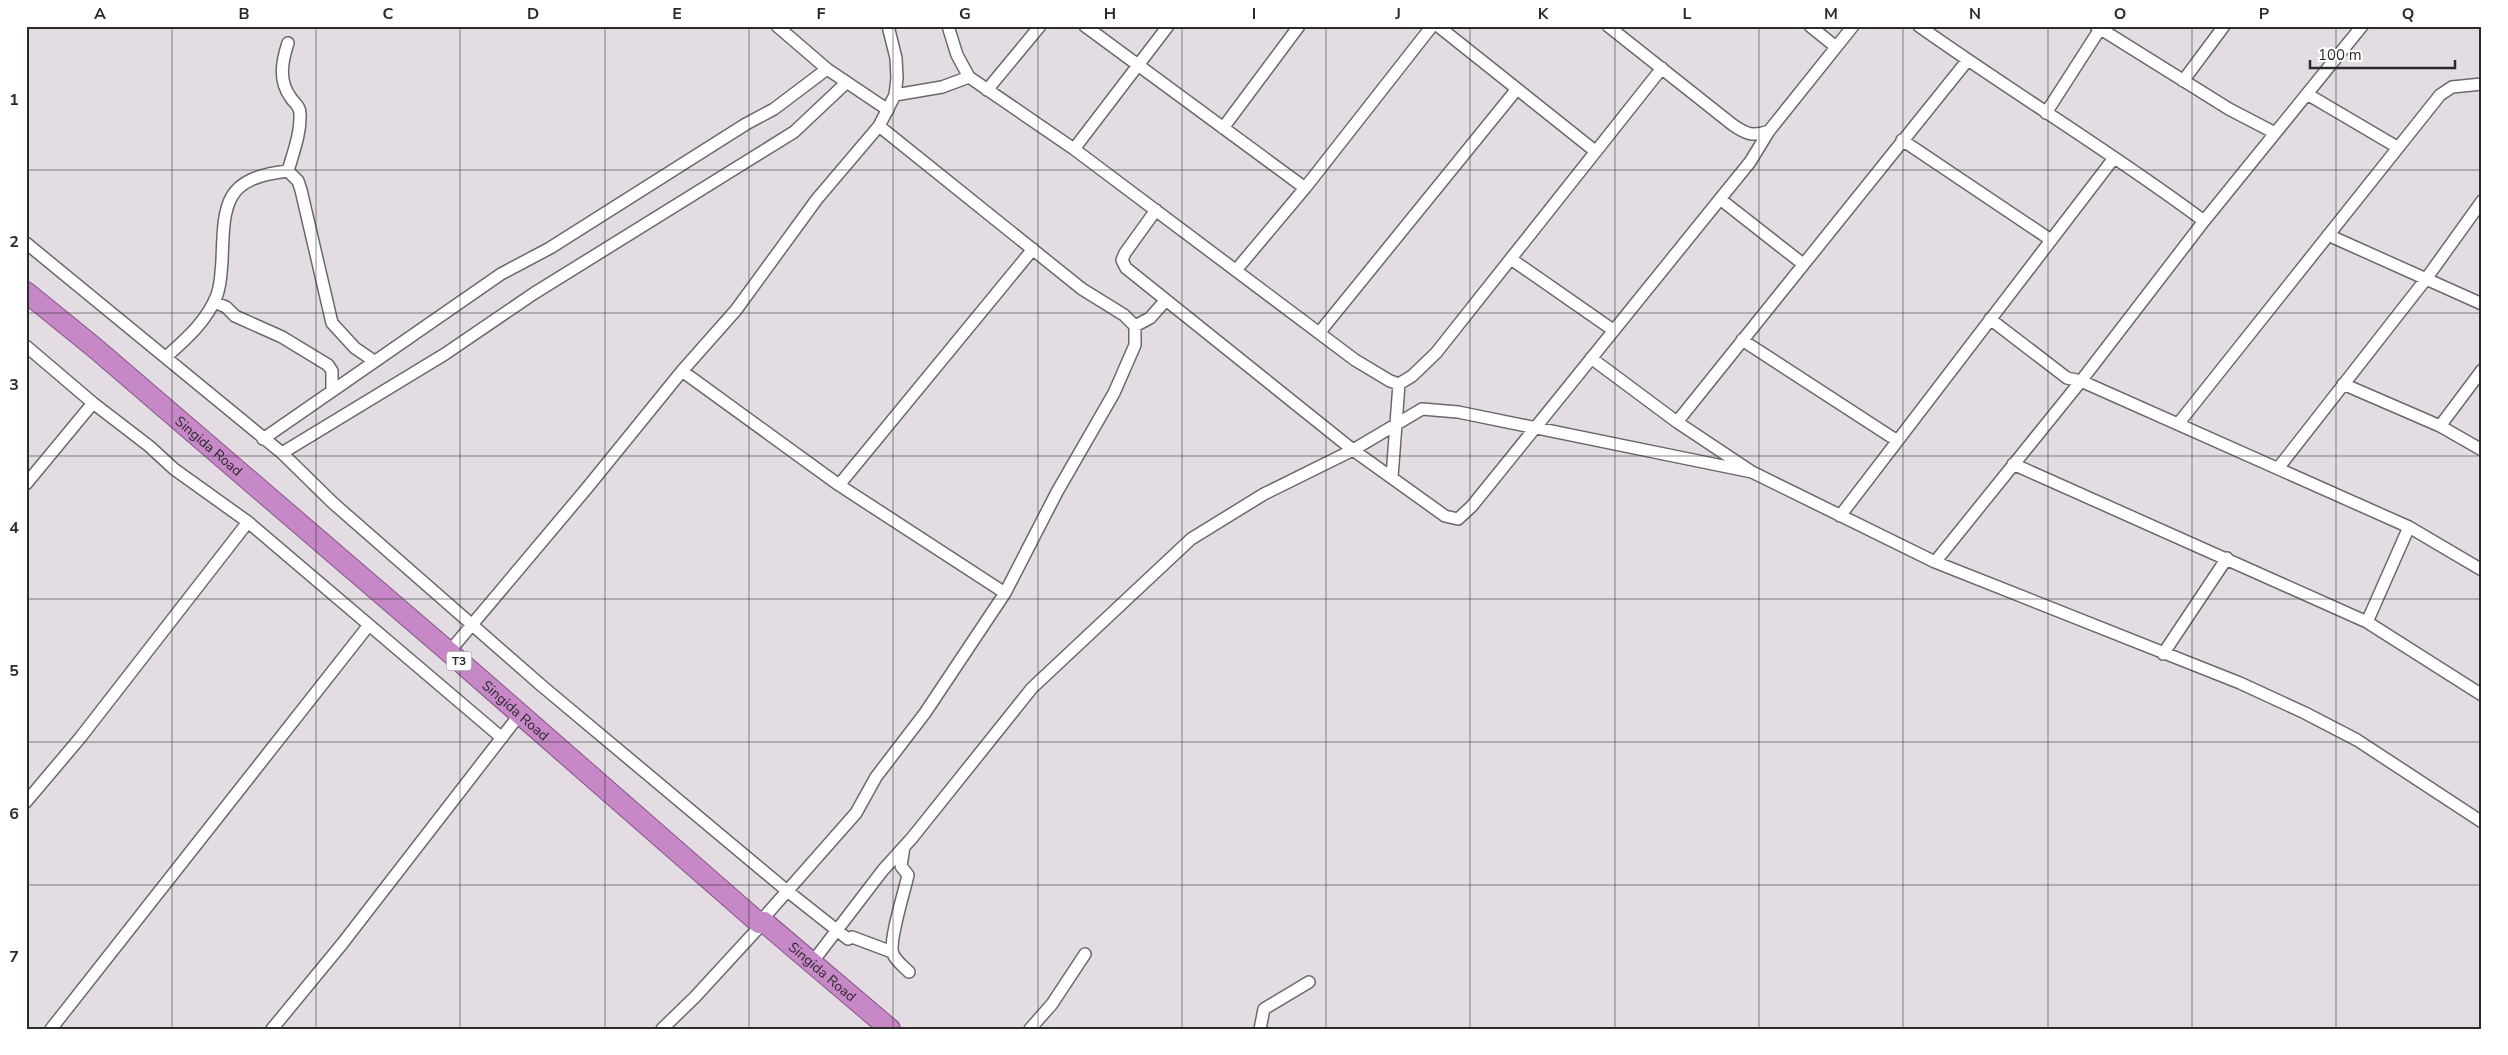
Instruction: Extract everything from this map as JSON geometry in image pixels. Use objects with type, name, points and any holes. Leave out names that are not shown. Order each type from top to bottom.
[{"type":"highway","name":"Singida Road","points":[[26,292],[103,354],[762,922],[890,1029]]},
{"type":"street","points":[[777,26],[827,70],[888,110]]},
{"type":"street","points":[[449,652],[587,488],[682,371],[736,310],[817,199],[878,126],[896,95],[896,58],[888,26]]},
{"type":"street","points":[[948,26],[957,55],[969,77],[1074,149],[1237,269],[1356,360],[1390,381],[1399,384]]},
{"type":"street","points":[[987,90],[1040,26]]},
{"type":"street","points":[[1085,26],[1305,188]]},
{"type":"street","points":[[1074,149],[1168,26]]},
{"type":"street","points":[[1223,128],[1299,26]]},
{"type":"street","points":[[1237,269],[1305,188],[1432,26]]},
{"type":"street","points":[[1438,26],[1596,151]]},
{"type":"street","points":[[1608,26],[1746,134],[1757,135],[1769,131]]},
{"type":"street","points":[[1810,26],[1836,48]]},
{"type":"street","points":[[1156,210],[1146,222],[1122,260],[1126,268],[1353,450],[1445,516],[1458,519],[1472,506],[1750,162],[1769,131],[1854,26]]},
{"type":"street","points":[[1919,26],[1967,61],[2155,184],[2204,221]]},
{"type":"street","points":[[2184,81],[2224,26]]},
{"type":"street","points":[[1935,562],[2081,381],[2204,221],[2362,26]]},
{"type":"street","points":[[2046,113],[2098,27],[2184,81],[2275,133]]},
{"type":"street","points":[[288,43],[283,56],[284,84],[290,98],[299,108],[300,114],[298,132],[288,171]]},
{"type":"street","points":[[1677,422],[1967,61]]},
{"type":"street","points":[[1399,384],[1412,376],[1436,353],[1662,68]]},
{"type":"street","points":[[264,439],[501,274],[550,248],[746,124],[774,109],[827,70]]},
{"type":"street","points":[[896,95],[942,87],[969,77]]},
{"type":"street","points":[[282,453],[445,354],[533,294],[794,132],[846,83]]},
{"type":"street","points":[[2178,424],[2440,95],[2452,87],[2482,84]]},
{"type":"street","points":[[1319,333],[1517,89]]},
{"type":"street","points":[[2306,94],[2397,147]]},
{"type":"street","points":[[878,126],[1082,289],[1124,315],[1136,326]]},
{"type":"street","points":[[1902,140],[2051,240]]},
{"type":"street","points":[[1840,516],[1896,440],[2114,158]]},
{"type":"street","points":[[166,357],[198,326],[214,302],[221,279],[223,232],[229,198],[240,185],[276,172],[288,171],[298,180],[301,190],[332,323],[355,348],[374,361]]},
{"type":"street","points":[[1720,199],[1803,264]]},
{"type":"street","points":[[2279,467],[2426,278],[2482,201]]},
{"type":"street","points":[[2328,235],[2482,304]]},
{"type":"street","points":[[26,243],[282,453],[333,503],[472,625],[786,890],[848,939],[852,936],[892,952],[900,964],[909,972]]},
{"type":"street","points":[[839,485],[1033,249]]},
{"type":"street","points":[[1511,259],[1613,330]]},
{"type":"street","points":[[1136,326],[1150,318],[1166,300]]},
{"type":"street","points":[[214,302],[226,307],[235,316],[282,337],[328,365],[332,371],[332,391]]},
{"type":"street","points":[[1990,319],[2067,378],[2081,381],[2279,467],[2409,527],[2482,570]]},
{"type":"street","points":[[662,1029],[695,997],[762,922],[786,890],[856,813],[876,778],[930,705],[1005,593],[1057,492],[1114,393],[1135,345],[1136,326]]},
{"type":"street","points":[[1742,340],[1896,440]]},
{"type":"street","points":[[26,346],[174,469],[248,522],[502,738]]},
{"type":"street","points":[[1591,358],[1677,422],[1752,472],[1935,562],[2248,687],[2306,713],[2357,740],[2482,822]]},
{"type":"street","points":[[2440,426],[2482,370]]},
{"type":"street","points":[[682,371],[839,485],[1005,593]]},
{"type":"street","points":[[1392,477],[1398,424],[1399,384]]},
{"type":"street","points":[[2343,384],[2440,426],[2482,450]]},
{"type":"street","points":[[26,484],[93,403]]},
{"type":"street","points":[[811,964],[883,870],[904,847],[1032,688],[1191,539],[1264,494],[1353,450],[1422,409],[1436,409],[1536,427],[1752,472]]},
{"type":"street","points":[[2013,464],[2367,622],[2482,695]]},
{"type":"street","points":[[26,802],[80,738],[248,522]]},
{"type":"street","points":[[2367,622],[2409,527]]},
{"type":"street","points":[[2163,654],[2227,558]]},
{"type":"street","points":[[51,1029],[369,625]]},
{"type":"street","points":[[272,1029],[342,944],[520,714]]},
{"type":"street","points":[[892,952],[894,932],[908,875],[901,866],[904,847]]},
{"type":"street","points":[[1030,1029],[1052,1004],[1085,954]]},
{"type":"street","points":[[1260,1029],[1264,1009],[1308,982]]}]
